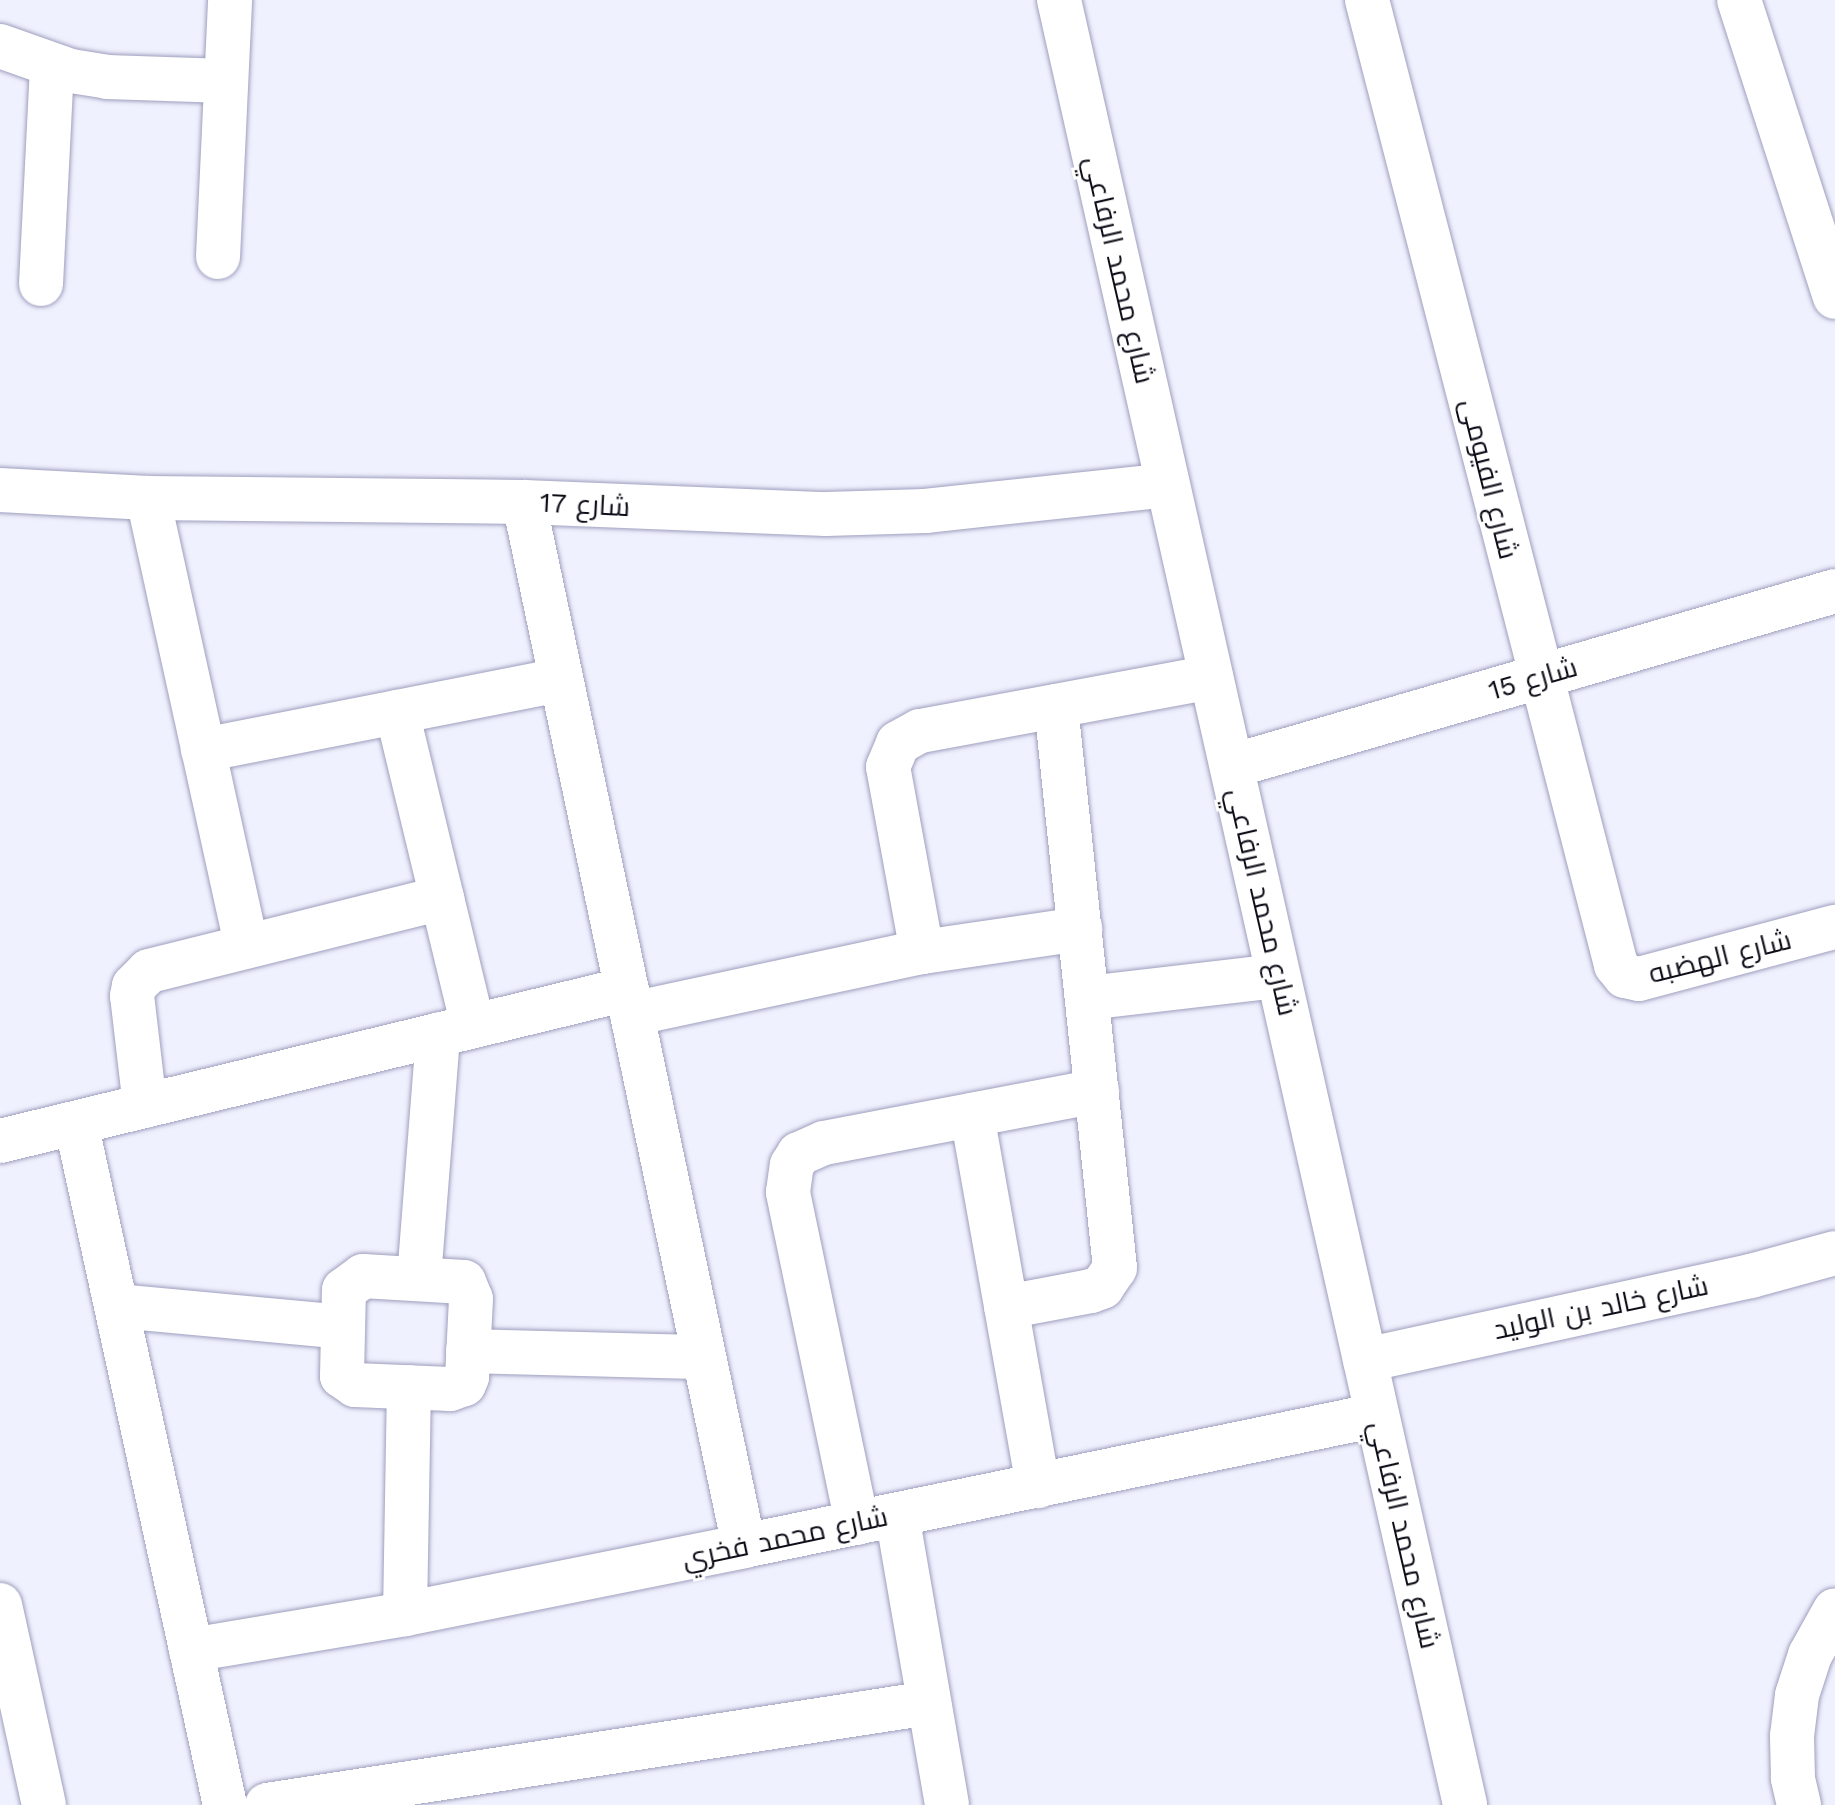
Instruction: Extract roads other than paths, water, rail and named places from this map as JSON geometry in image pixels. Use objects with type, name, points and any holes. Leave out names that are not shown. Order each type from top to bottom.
[{"type":"street","points":[[218,257],[230,0]]},
{"type":"street","name":"شارع محمد الرفاعي","points":[[1059,0],[1465,1805]]},
{"type":"street","name":"شارع الفيومى","points":[[1367,0],[1539,677],[1614,958]]},
{"type":"street","points":[[1739,0],[1835,297]]},
{"type":"street","points":[[0,46],[52,65],[107,77],[226,81]]},
{"type":"street","points":[[41,284],[52,65]]},
{"type":"street","name":"شارع 17","points":[[0,490],[148,498],[524,502],[727,512],[864,513],[1009,503],[1168,485]]},
{"type":"street","points":[[148,498],[246,945]]},
{"type":"street","points":[[524,502],[744,1546]]},
{"type":"street","name":"شارع 15","points":[[1232,766],[1835,591]]},
{"type":"street","points":[[922,952],[888,767],[891,754],[908,736],[920,731],[1211,677]]},
{"type":"street","points":[[203,750],[561,680]]},
{"type":"street","points":[[1006,1307],[1091,1291],[1102,1287],[1115,1268],[1056,706]]},
{"type":"street","points":[[397,712],[442,898],[455,1030],[419,1278]]},
{"type":"street","points":[[145,1106],[132,996],[134,986],[158,967],[442,898]]},
{"type":"street","name":"شارع الهضبه","points":[[1614,958],[1625,976],[1639,979],[1835,927]]},
{"type":"street","points":[[0,1141],[455,1030],[922,952],[1080,929]]},
{"type":"street","points":[[1087,998],[1278,976]]},
{"type":"street","points":[[947,1805],[929,1703],[787,1178],[799,1154],[811,1146],[1097,1091]]},
{"type":"street","points":[[972,1115],[1038,1486]]},
{"type":"street","points":[[76,1123],[225,1805]]},
{"type":"street","name":"شارع خالد بن الوليد","points":[[1365,1360],[1751,1276],[1835,1253]]},
{"type":"street","points":[[363,1276],[457,1280],[471,1291],[464,1384],[450,1389],[347,1382],[340,1366],[342,1327],[344,1290],[354,1279],[363,1276]]},
{"type":"street","points":[[117,1306],[342,1327]]},
{"type":"street","points":[[468,1351],[704,1357]]},
{"type":"street","points":[[405,1614],[409,1387]]},
{"type":"street","name":"شارع محمد فخري","points":[[191,1650],[405,1614],[1377,1415]]},
{"type":"street","points":[[0,1605],[44,1805]]},
{"type":"street","points":[[1799,1805],[1793,1778],[1792,1750],[1797,1695],[1810,1655],[1835,1610]]},
{"type":"street","points":[[267,1805],[929,1703]]}]
